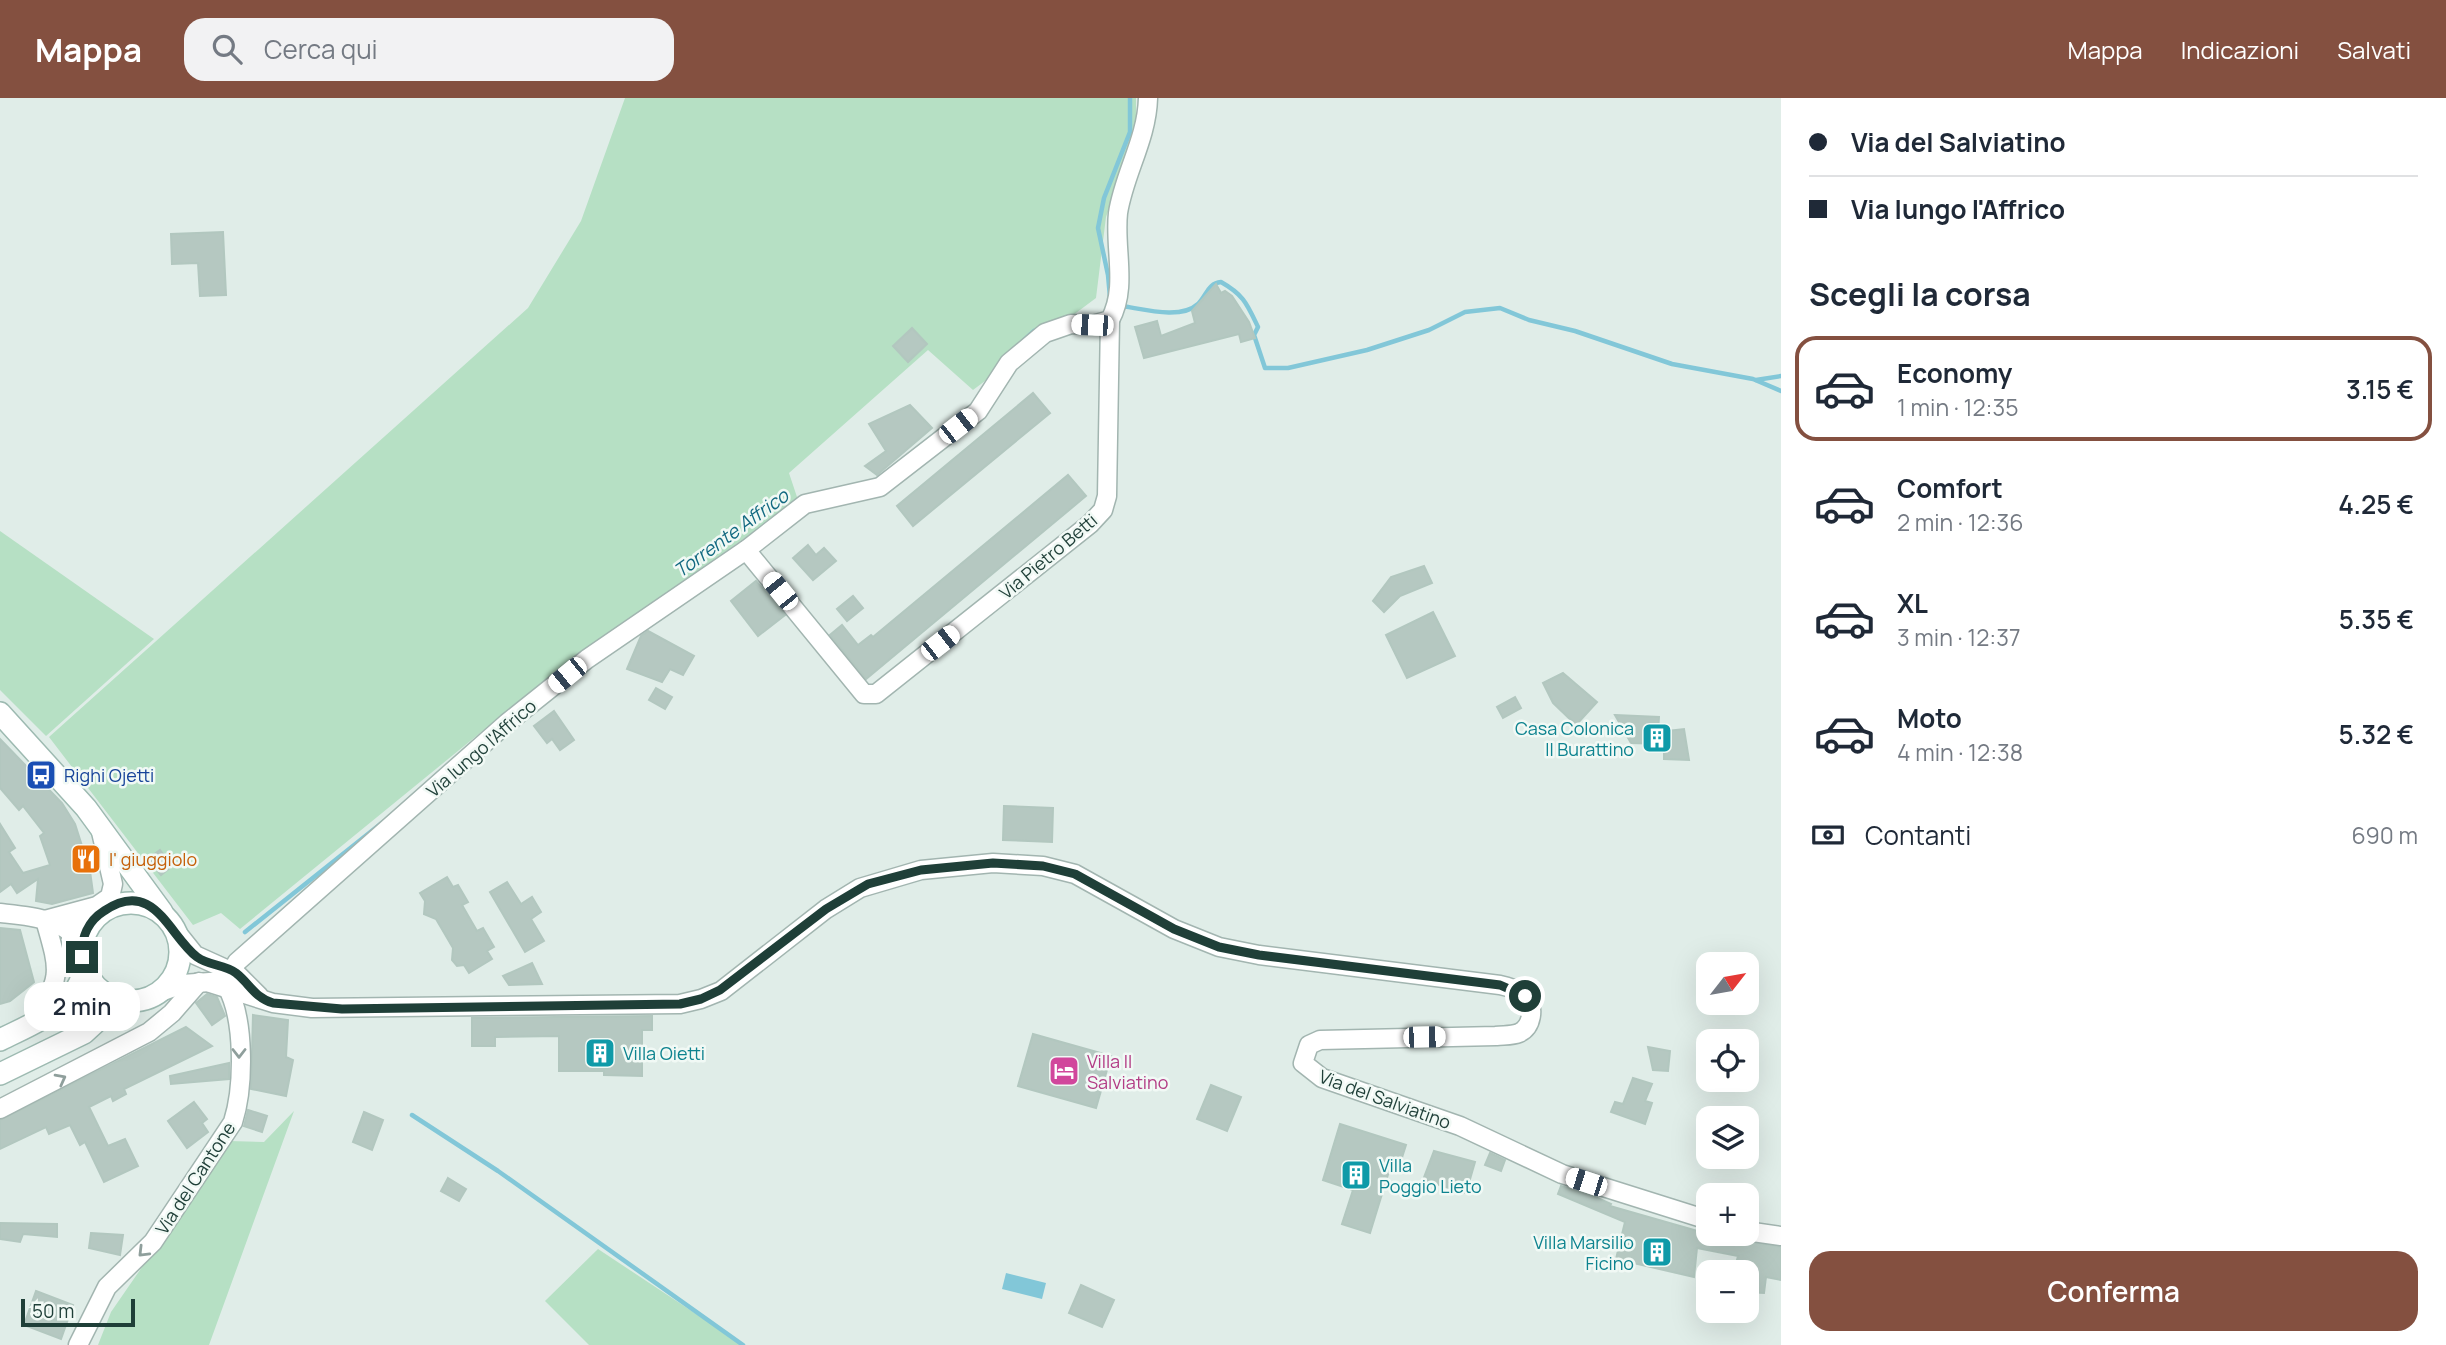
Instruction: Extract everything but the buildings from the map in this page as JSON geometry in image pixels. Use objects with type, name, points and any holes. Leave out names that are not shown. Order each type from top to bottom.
[{"type":"main road","points":[[0,713],[94,818],[169,923],[180,957],[176,970],[160,992],[109,1010],[92,1027],[67,1042],[0,1074]]},
{"type":"main road","points":[[0,1041],[68,1001],[79,986],[92,922],[112,902],[125,898],[130,886],[127,863]]},
{"type":"main road","points":[[112,902],[143,904],[169,923]]},
{"type":"main road","points":[[83,956],[89,978],[107,995],[131,1001]]},
{"type":"street","points":[[1110,320],[1116,308],[1119,284],[1118,211],[1148,118],[1148,98]]},
{"type":"street","name":"Via lungo l'Affrico","points":[[0,1109],[149,1032],[217,981],[507,723],[587,659],[746,550],[805,504],[880,487],[978,411],[1009,363],[1045,333],[1071,324],[1092,325],[1110,320]]},
{"type":"street","name":"Via Pietro Betti","points":[[746,550],[863,694],[876,694],[1090,524],[1103,510],[1107,496],[1110,320]]},
{"type":"street","points":[[53,923],[112,902],[113,884],[101,832],[94,818]]},
{"type":"street","name":"Via del Salviatino","points":[[217,981],[264,1001],[312,1008],[690,1002],[720,990],[739,978],[826,909],[868,884],[921,870],[967,864],[1009,863],[1043,866],[1075,874],[1174,929],[1219,947],[1259,955],[1500,985],[1519,991],[1527,998],[1531,1014],[1527,1026],[1519,1033],[1496,1036],[1320,1040],[1305,1051],[1303,1063],[1322,1079],[1460,1126],[1562,1174],[1696,1216]]},
{"type":"street","points":[[0,913],[71,927],[92,922]]},
{"type":"street","points":[[53,923],[73,934],[83,956]]},
{"type":"street","points":[[30,1025],[46,1001],[58,975],[53,923]]},
{"type":"street","points":[[160,992],[217,981],[169,923]]},
{"type":"street","name":"Via del Cantone","points":[[78,1345],[107,1287],[153,1242],[233,1122],[238,1104],[239,1026],[235,1004],[217,981]]},
{"type":"street","points":[[1759,1233],[1781,1236]]},
{"type":"green space","points":[[625,98],[1136,98],[1136,133],[1106,217],[1096,298],[973,390],[928,350],[789,473],[798,500],[540,684],[240,929],[221,913],[193,925],[49,737],[528,308],[581,221]]},
{"type":"green space","points":[[0,531],[154,639],[46,736],[0,690]]},
{"type":"green space","points":[[294,1111],[209,1345],[98,1345],[111,1312],[229,1141],[264,1142]]},
{"type":"green space","points":[[598,1249],[743,1345],[589,1345],[545,1301]]},
{"type":"water","points":[[1006,1273],[1046,1283],[1042,1299],[1002,1289]]},
{"type":"waterway","name":"Torrente Affrico","points":[[1110,297],[1098,228],[1104,198],[1130,132],[1130,98]]},
{"type":"waterway","points":[[1122,306],[1162,312],[1191,309],[1210,287],[1221,282],[1240,296],[1251,312],[1258,327],[1254,335],[1265,368],[1288,368],[1367,350],[1429,330],[1465,312],[1500,308],[1529,320],[1575,331],[1672,364],[1753,379],[1781,391]]},
{"type":"waterway","name":"Torrente Affrico","points":[[1020,344],[1034,331]]},
{"type":"waterway","points":[[1756,380],[1781,376]]},
{"type":"waterway","name":"Torrente Affrico","points":[[245,932],[383,822]]},
{"type":"waterway","points":[[412,1115],[498,1171],[743,1345]]},
{"type":"place","name":"Casa Colonica Il Burattino","points":[[1657,738]]},
{"type":"place","name":"Righi Ojetti","points":[[41,775]]},
{"type":"place","name":"I' giuggiolo","points":[[86,859]]},
{"type":"place","name":"Villa Oietti","points":[[600,1053]]},
{"type":"place","name":"Villa Il Salviatino","points":[[1064,1071]]},
{"type":"place","name":"Villa Poggio Lieto","points":[[1356,1175]]},
{"type":"place","name":"Villa Marsilio Ficino","points":[[1657,1252]]},
{"type":"route","points":[[82,957],[83,938],[97,916],[118,904],[135,903],[150,907],[164,916],[182,942],[201,960],[232,971],[264,1001],[273,1003],[342,1009],[680,1004],[701,999],[720,990],[750,970],[826,909],[868,884],[921,870],[967,864],[1009,863],[1043,866],[1075,874],[1174,929],[1219,947],[1259,955],[1500,985],[1510,987],[1525,996]]}]
